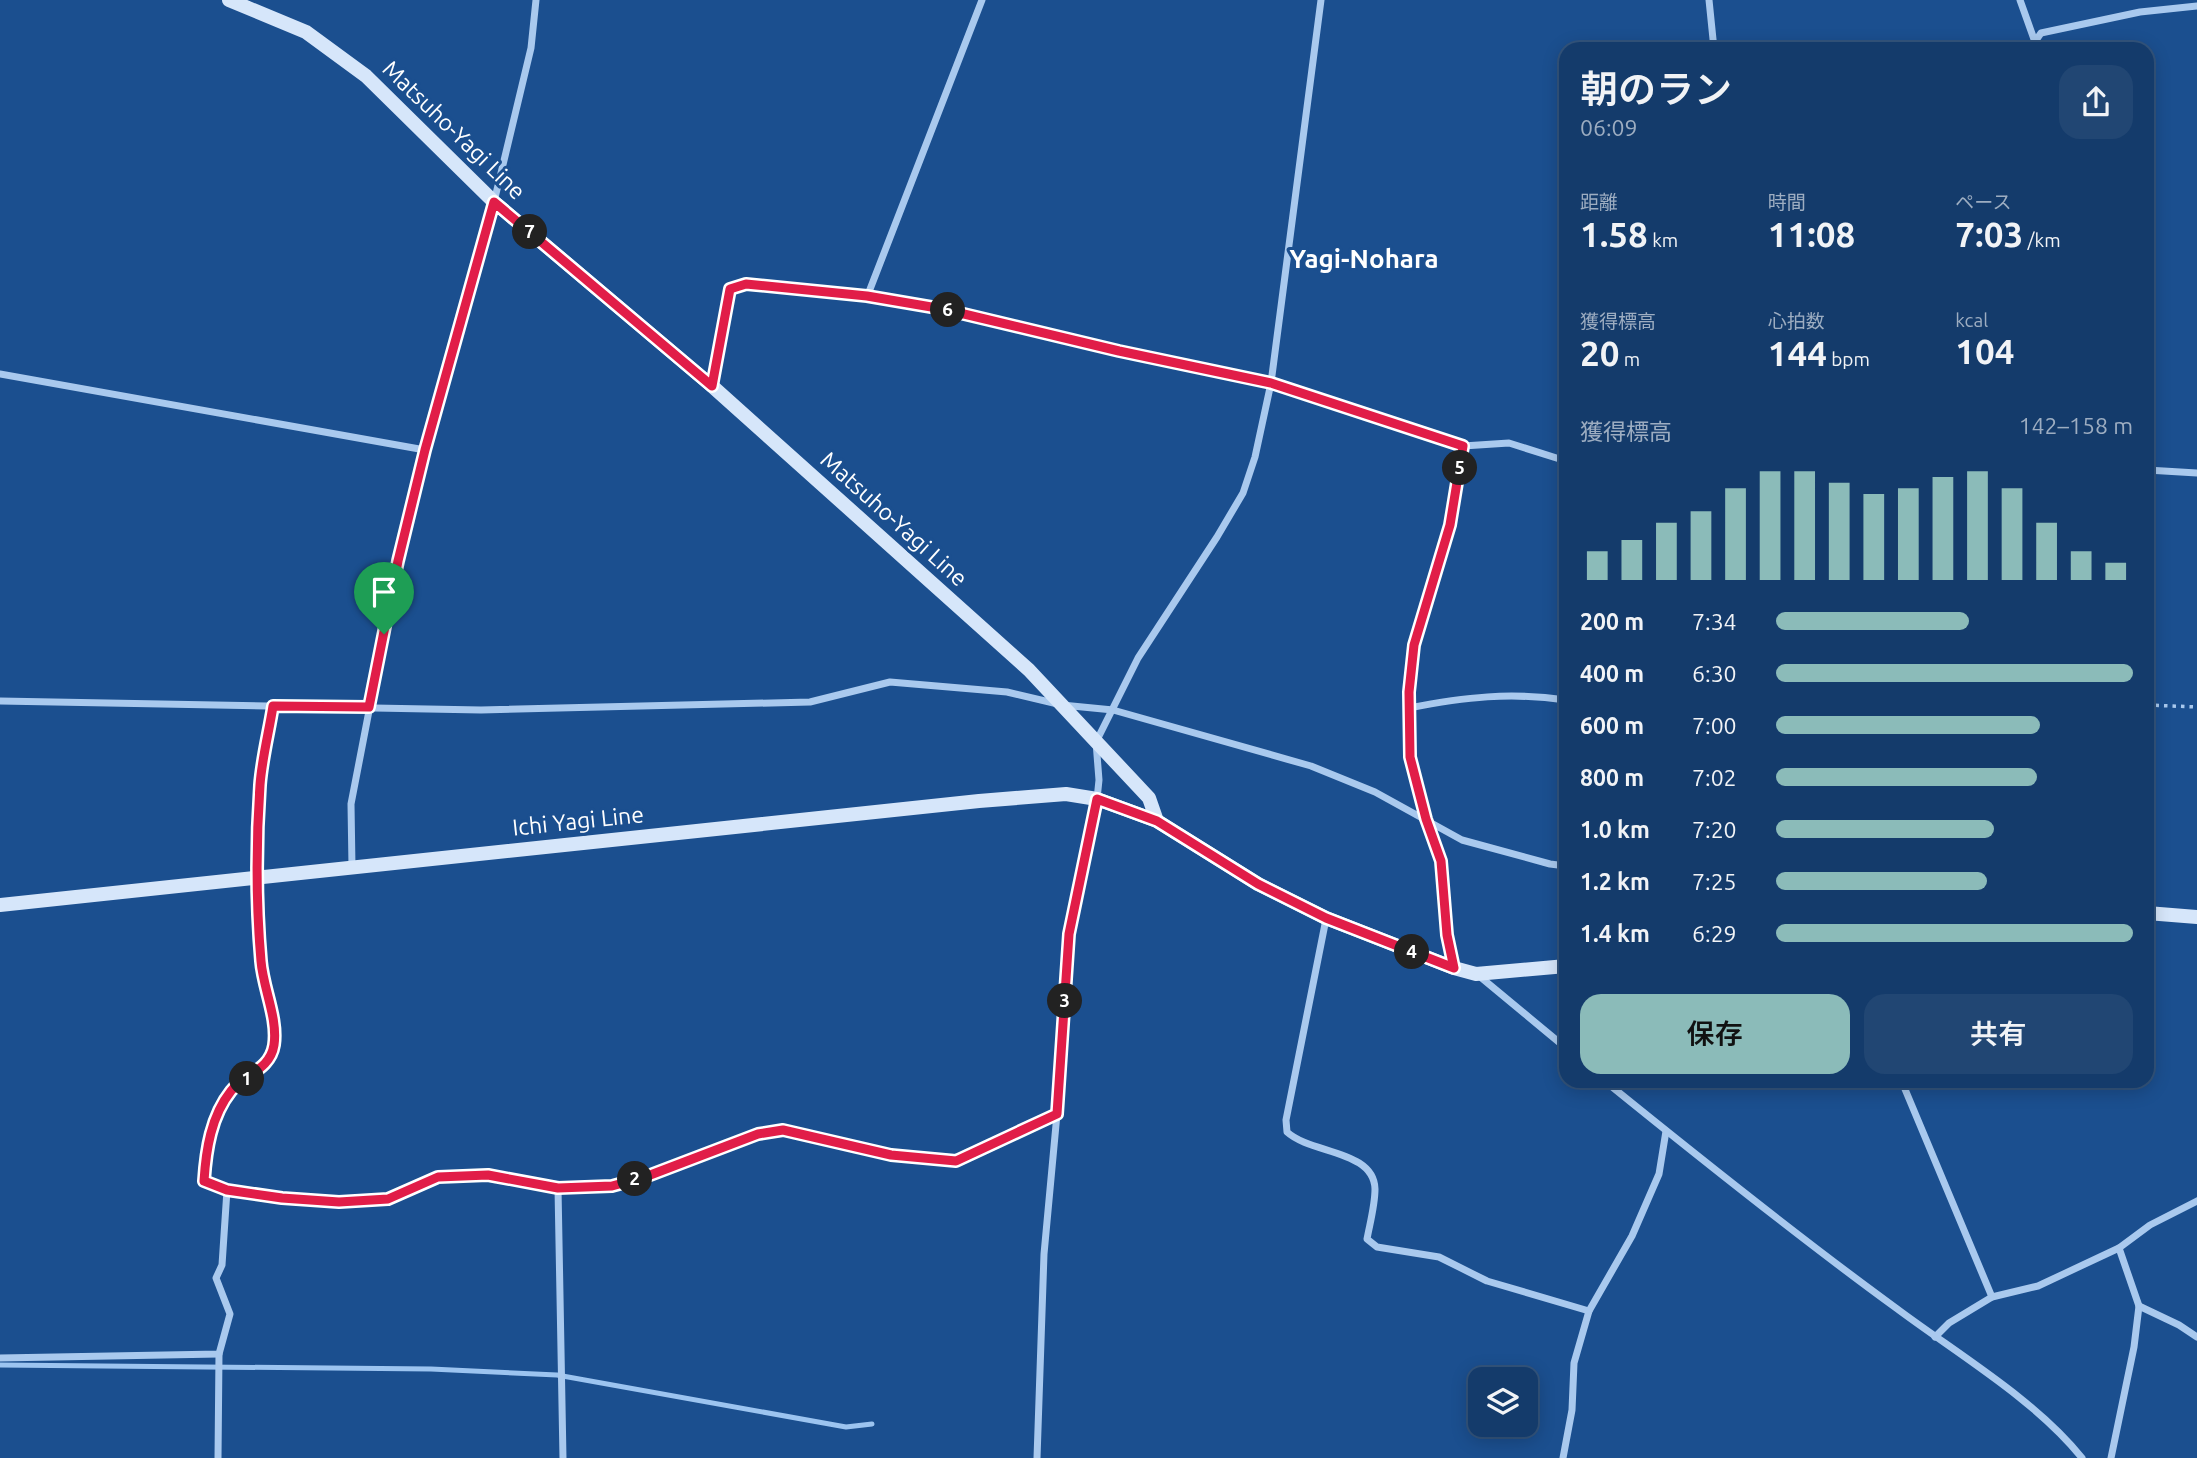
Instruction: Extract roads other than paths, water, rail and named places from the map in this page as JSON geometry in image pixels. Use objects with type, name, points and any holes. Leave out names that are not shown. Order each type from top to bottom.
[{"type":"main road","name":"Matsuho-Yagi Line","points":[[229,0],[306,33],[366,76],[494,202],[712,386],[1029,670],[1149,799],[1157,821]]},
{"type":"main road","name":"Ichi Yagi Line","points":[[0,905],[1066,794],[1097,799],[1157,821]]},
{"type":"main road","points":[[1157,821],[1258,884],[1326,918],[1454,968],[1476,974],[1559,967]]},
{"type":"main road","points":[[2154,914],[2197,917]]},
{"type":"street","points":[[352,868],[351,804],[398,561],[425,450],[494,202],[531,48],[536,0]]},
{"type":"street","points":[[867,296],[982,0]]},
{"type":"street","points":[[1037,1458],[1044,1254],[1069,934],[1097,799],[1099,780],[1096,742],[1138,658],[1217,537],[1242,493],[1255,457],[1271,383],[1321,0]]},
{"type":"street","points":[[1709,0],[1713,42]]},
{"type":"street","points":[[2020,0],[2031,42]]},
{"type":"street","points":[[2035,42],[2041,33],[2140,12],[2197,6]]},
{"type":"street","points":[[712,386],[730,289],[746,284],[867,296],[943,309],[1119,351],[1271,383],[1463,446],[1509,443],[1559,459]]},
{"type":"street","points":[[0,374],[425,450]]},
{"type":"street","points":[[1454,968],[1447,935],[1441,861],[1426,819],[1410,757],[1409,692],[1414,645],[1450,525],[1463,446]]},
{"type":"street","points":[[2154,470],[2197,473]]},
{"type":"street","points":[[0,701],[481,710],[810,702],[890,682],[1007,692],[1062,705],[1113,710],[1311,766],[1375,792],[1462,840],[1559,865]]},
{"type":"street","points":[[1409,708],[1455,699],[1504,696],[1529,695],[1559,699]]},
{"type":"street","points":[[273,706],[260,783],[257,878],[261,964],[273,1026],[274,1046],[262,1068],[232,1089],[219,1108],[206,1149],[204,1181],[227,1190],[339,1202],[388,1199],[438,1177],[488,1175],[558,1188],[612,1186],[645,1177],[758,1134],[783,1130],[891,1155],[956,1161],[1057,1114]]},
{"type":"street","points":[[1326,918],[1286,1120],[1287,1132],[1296,1140],[1361,1162],[1372,1174],[1375,1189],[1367,1238],[1377,1247],[1438,1257],[1487,1281],[1589,1311]]},
{"type":"street","points":[[1476,974],[1559,1042]]},
{"type":"street","points":[[1613,1088],[2043,1418],[2063,1435],[2082,1458]]},
{"type":"street","points":[[1905,1088],[1992,1297]]},
{"type":"street","points":[[1563,1458],[1572,1410],[1574,1363],[1589,1311],[1632,1236],[1658,1174],[1666,1131]]},
{"type":"street","points":[[558,1188],[563,1458]]},
{"type":"street","points":[[218,1458],[219,1354],[230,1314],[216,1278],[222,1265],[227,1190]]},
{"type":"street","points":[[1935,1337],[1949,1323],[1992,1297],[2038,1286],[2119,1248],[2150,1225],[2197,1201]]},
{"type":"street","points":[[2111,1458],[2134,1347],[2139,1306],[2119,1248]]},
{"type":"street","points":[[2139,1306],[2197,1337]]},
{"type":"street","points":[[0,1358],[219,1354]]},
{"type":"waterway","points":[[0,1365],[431,1369],[557,1375],[846,1427],[872,1424]]},
{"type":"district","name":"Yagi-Nohara","points":[[1364,259]]}]
